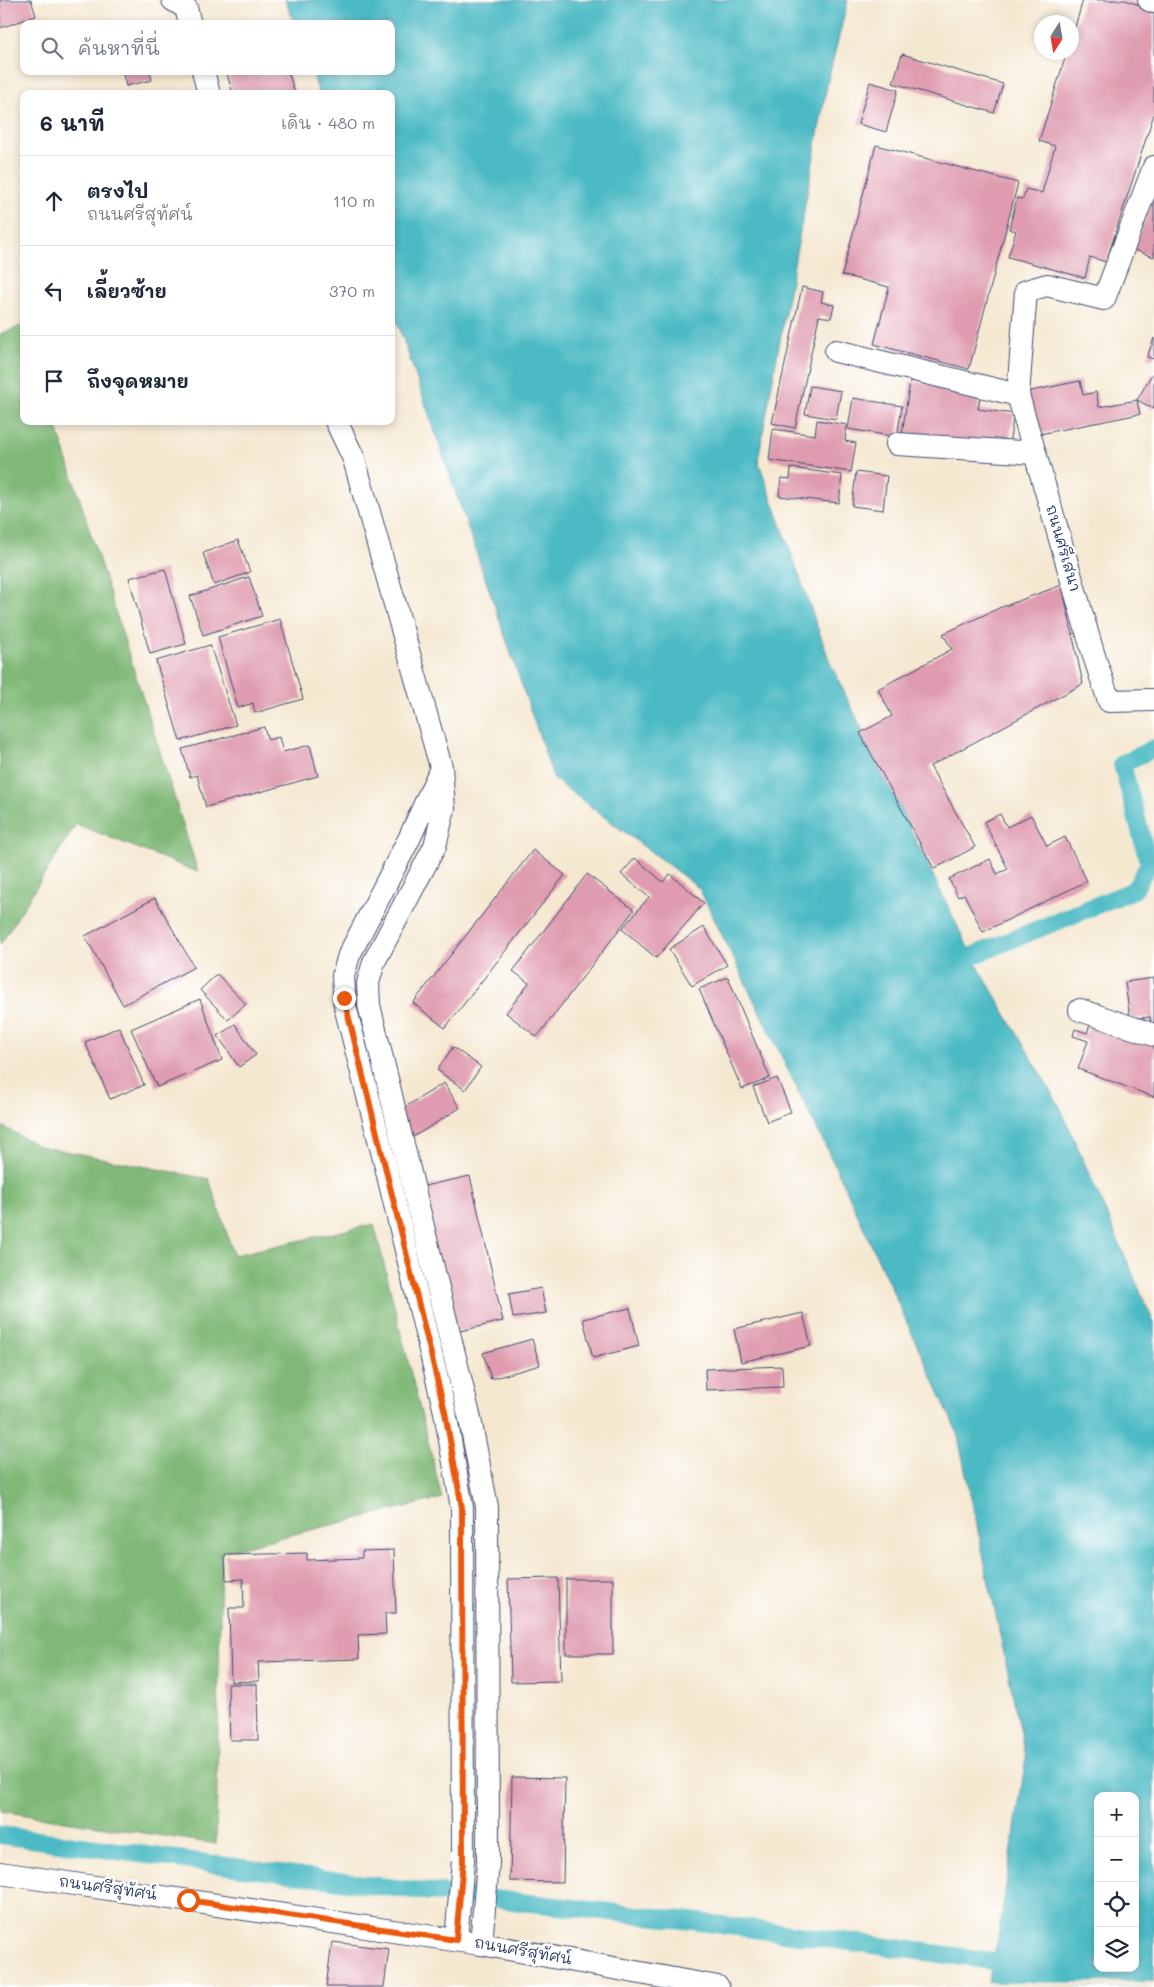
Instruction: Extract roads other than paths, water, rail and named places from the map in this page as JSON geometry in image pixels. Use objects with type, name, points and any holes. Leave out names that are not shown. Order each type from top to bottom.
[{"type":"street","points":[[173,0],[186,8],[189,20]]},
{"type":"street","points":[[1150,0],[1154,2]]},
{"type":"street","points":[[204,75],[208,90]]},
{"type":"street","points":[[836,351],[1018,395],[1026,291],[1047,284],[1104,299],[1154,167]]},
{"type":"street","name":"ถนนศรีเสนา","points":[[1018,395],[1094,656],[1109,701],[1154,700]]},
{"type":"street","points":[[338,425],[354,459],[441,767],[444,808],[434,846],[374,962],[368,983],[369,1005],[466,1400],[485,1493],[489,1672],[488,1863],[481,1944]]},
{"type":"street","points":[[897,444],[1035,453]]},
{"type":"street","points":[[441,767],[409,839],[349,955],[343,976],[345,1006],[386,1163],[445,1412],[460,1486],[464,1656],[463,1861],[460,1914],[456,1940]]},
{"type":"street","points":[[1080,1010],[1154,1035]]},
{"type":"street","name":"ถนนศรีสุทัศน์","points":[[0,1872],[481,1944],[718,1987]]},
{"type":"water","points":[[285,0],[848,0],[828,80],[758,460],[831,665],[972,956],[1061,1109],[1154,1323],[1154,1972],[1151,1987],[987,1987],[999,1932],[1026,1757],[957,1432],[839,1174],[699,888],[554,779],[395,316],[395,90],[318,90],[313,75],[395,75],[395,20],[293,20]]},
{"type":"waterway","points":[[972,956],[1134,890],[1149,864],[1122,764],[1154,748]]},
{"type":"waterway","points":[[0,1835],[369,1885],[692,1921],[993,1961]]}]
